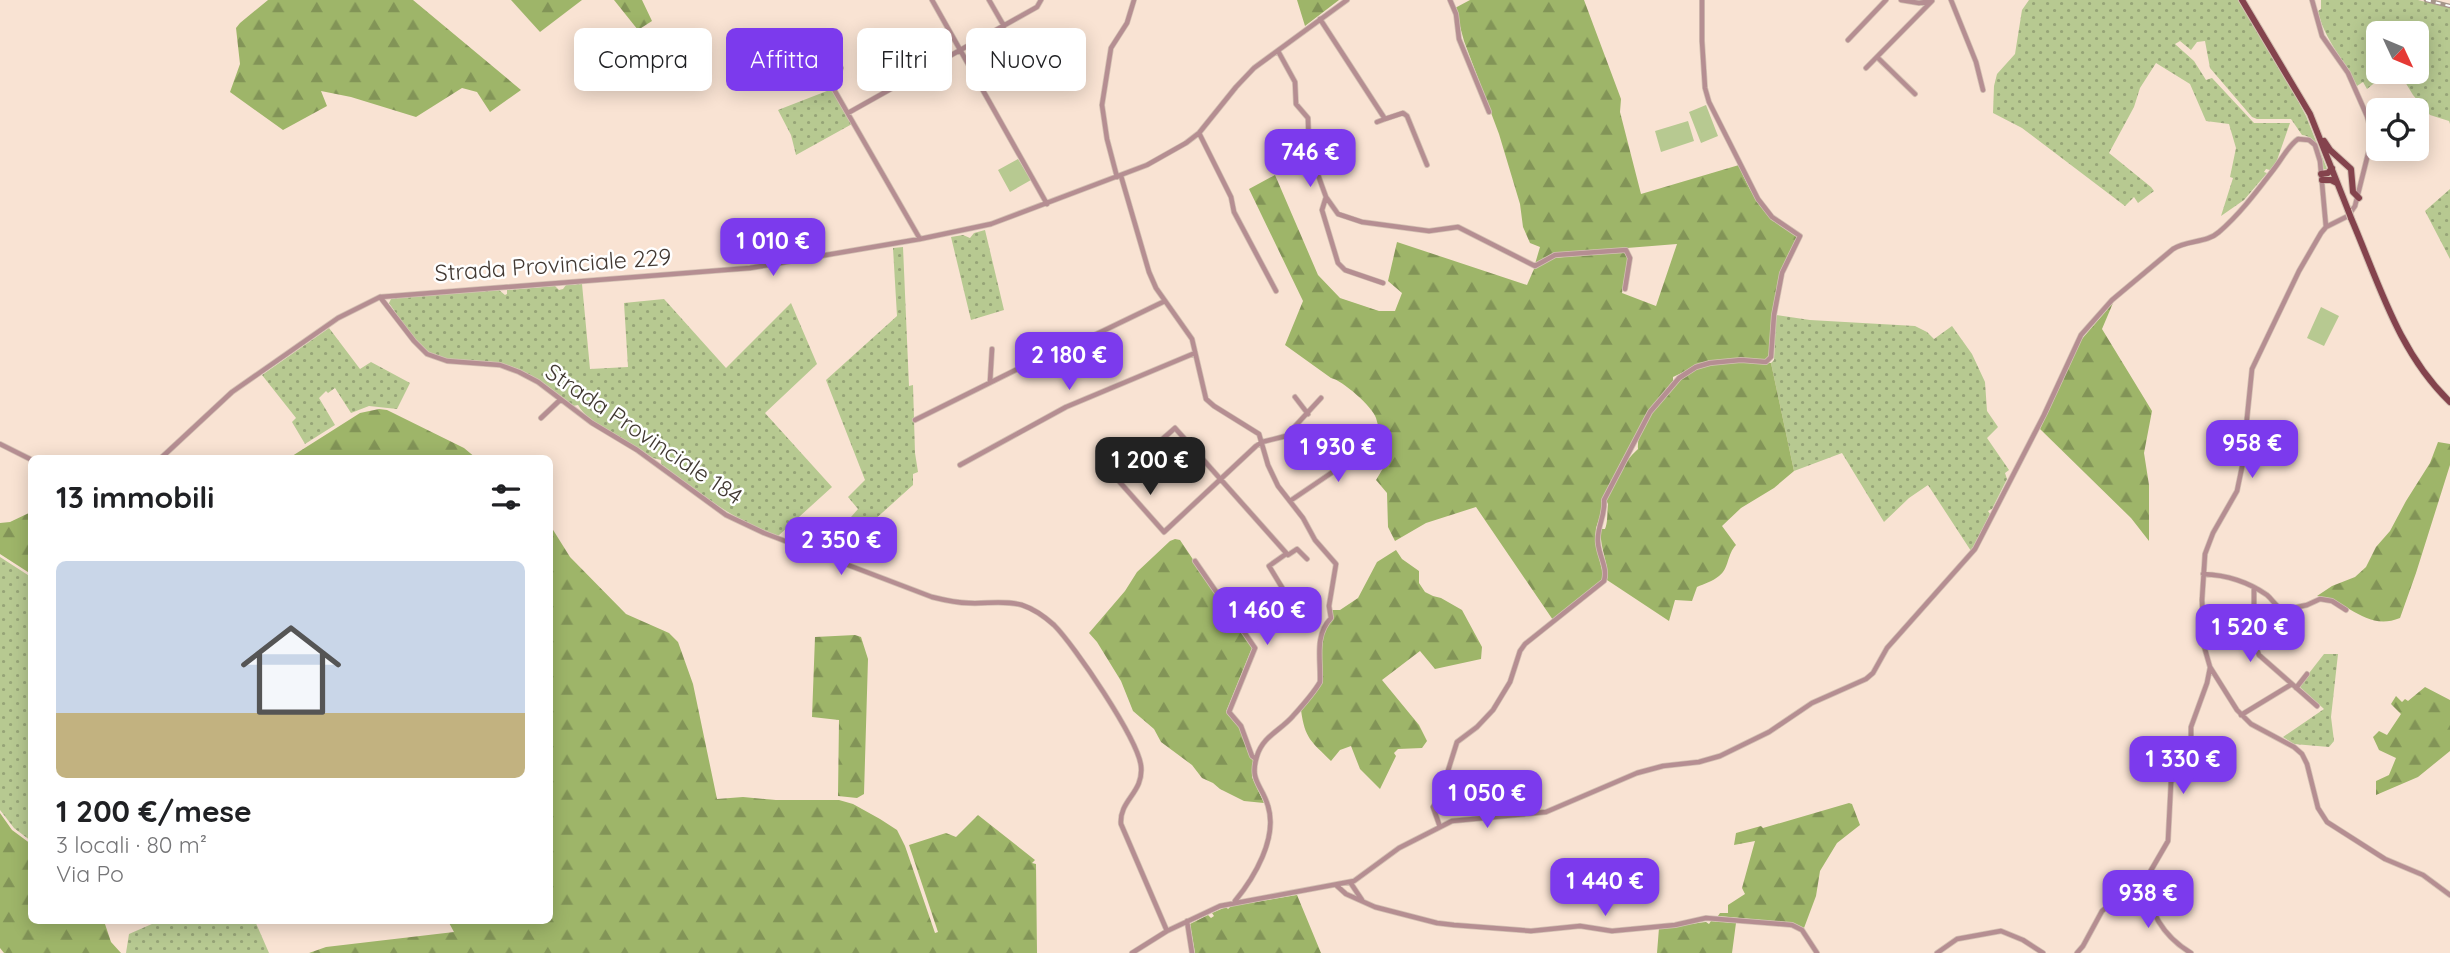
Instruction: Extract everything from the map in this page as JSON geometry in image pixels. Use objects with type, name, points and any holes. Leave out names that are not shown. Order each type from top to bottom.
[{"type":"main road","points":[[2242,0],[2295,86],[2317,130],[2406,347],[2421,370],[2450,402]]},
{"type":"main road","points":[[2317,130],[2330,150],[2351,169],[2353,192],[2359,198]]},
{"type":"main road","points":[[2322,177],[2340,165],[2351,169]]},
{"type":"main road","points":[[2322,177],[2338,184]]},
{"type":"street","points":[[932,0],[1046,204]]},
{"type":"street","points":[[989,0],[1004,26]]},
{"type":"street","points":[[1134,0],[1127,23],[1111,48],[1102,105],[1107,139],[1149,272],[1165,301],[1189,332],[1206,399],[1255,431],[1262,442],[1270,473],[1315,540],[1329,558],[1336,562],[1329,606],[1331,614],[1324,626],[1318,647],[1320,682],[1293,716],[1269,734],[1260,746],[1253,773],[1269,811],[1267,844],[1249,885],[1233,902]]},
{"type":"street","name":"Strada Provinciale 229","points":[[164,455],[232,392],[332,322],[380,297],[750,268],[991,224],[1119,177],[1155,162],[1199,132],[1245,77],[1345,0]]},
{"type":"street","points":[[1450,0],[1455,9],[1459,39],[1489,113]]},
{"type":"street","points":[[1440,827],[1433,807],[1440,796],[1457,742],[1493,710],[1510,682],[1525,644],[1604,581],[1606,575],[1597,541],[1605,507],[1604,500],[1650,412],[1679,378],[1696,367],[1730,361],[1766,362],[1772,357],[1774,315],[1782,273],[1800,236],[1772,217],[1758,199],[1709,102],[1705,88],[1702,0]]},
{"type":"street","points":[[1848,40],[1886,0]]},
{"type":"street","points":[[1901,0],[1919,3],[1933,0]]},
{"type":"street","points":[[1867,68],[1933,0]]},
{"type":"street","points":[[1951,0],[1976,62],[1983,90]]},
{"type":"street","points":[[2312,0],[2322,36],[2348,73],[2369,121],[2370,146],[2359,198],[2348,216],[2326,227],[2299,271],[2252,369],[2237,491],[2207,546],[2203,574],[2203,636],[2210,667],[2241,715],[2302,754],[2318,808],[2331,827],[2385,859],[2423,875],[2450,895]]},
{"type":"street","points":[[848,113],[1004,26],[1041,1]]},
{"type":"street","points":[[1320,19],[1385,118]]},
{"type":"street","points":[[1278,51],[1294,82],[1296,104],[1308,118],[1309,150],[1326,197],[1338,214],[1362,222],[1429,231],[1458,227],[1535,266],[1555,255],[1626,250],[1630,258],[1625,289]]},
{"type":"street","points":[[1877,57],[1915,94]]},
{"type":"street","points":[[835,91],[920,239]]},
{"type":"street","points":[[1377,121],[1405,114],[1427,165]]},
{"type":"street","points":[[1199,132],[1231,197],[1234,212],[1276,291]]},
{"type":"street","points":[[1132,953],[1167,931],[1220,906],[1350,882],[1399,848],[1458,820],[1546,813],[1637,774],[1663,766],[1710,759],[1769,732],[1805,706],[1856,685],[1870,676],[1887,648],[1972,552],[2044,415],[2077,341],[2105,306],[2172,249],[2212,237],[2220,231],[2256,193],[2298,139],[2306,138],[2315,145],[2322,177],[2326,227]]},
{"type":"street","points":[[1326,197],[1322,210],[1340,267],[1383,283]]},
{"type":"street","name":"Strada Provinciale 184","points":[[380,297],[427,354],[447,361],[500,365],[529,377],[592,423],[637,450],[718,510],[764,533],[932,597],[958,602],[1010,602],[1043,615],[1070,646],[1111,706],[1138,755],[1140,782],[1136,792],[1124,806],[1121,824],[1167,931]]},
{"type":"street","points":[[915,420],[1066,345],[1078,343],[1165,301]]},
{"type":"street","points":[[990,383],[992,349]]},
{"type":"street","points":[[960,465],[1066,407],[1195,353]]},
{"type":"street","points":[[1295,397],[1308,414]]},
{"type":"street","points":[[1286,554],[1220,479],[1175,428],[1117,479],[1164,532],[1220,479],[1262,442],[1286,436],[1321,398]]},
{"type":"street","points":[[541,418],[560,400]]},
{"type":"street","points":[[0,444],[28,458]]},
{"type":"street","points":[[1290,501],[1371,446]]},
{"type":"street","points":[[1303,622],[1269,566],[1297,549],[1307,559]]},
{"type":"street","points":[[1195,561],[1255,648],[1229,712],[1241,726],[1252,756],[1256,759]]},
{"type":"street","points":[[2203,574],[2232,576],[2267,595],[2279,609],[2307,605],[2317,599],[2332,601],[2346,610]]},
{"type":"street","points":[[2255,589],[2255,646],[2262,659],[2317,706]]},
{"type":"street","points":[[2077,953],[2107,905],[2143,879],[2168,841],[2171,782],[2190,752],[2191,727],[2210,667]]},
{"type":"street","points":[[2241,715],[2294,686],[2307,674]]},
{"type":"street","points":[[2143,879],[2152,913],[2176,942],[2191,953]]},
{"type":"street","points":[[1350,882],[1365,902]]},
{"type":"street","points":[[1336,885],[1346,894],[1375,907],[1437,923],[1531,931],[1580,926],[1612,931],[1675,925],[1706,918],[1792,925],[1802,930],[1816,953]]},
{"type":"street","points":[[1187,921],[1192,953]]},
{"type":"street","points":[[1937,953],[1957,939],[2001,932],[2010,933],[2043,953]]},
{"type":"green space","points":[[268,0],[413,0],[521,90],[490,112],[477,92],[462,88],[416,117],[351,97],[321,91],[327,106],[283,130],[230,92],[240,64],[236,28]]},
{"type":"green space","points":[[511,0],[582,0],[540,32]]},
{"type":"green space","points":[[614,0],[642,0],[652,21],[636,28]]},
{"type":"green space","points":[[1297,0],[1339,0],[1305,26]]},
{"type":"green space","points":[[1470,0],[1584,0],[1621,99],[1620,112],[1641,194],[1739,165],[1751,192],[1762,208],[1776,222],[1798,236],[1780,273],[1770,356],[1766,360],[1707,361],[1673,377],[1673,381],[1634,439],[1601,501],[1604,505],[1596,528],[1595,541],[1604,578],[1553,620],[1476,507],[1426,523],[1395,541],[1388,527],[1387,493],[1376,480],[1388,460],[1374,413],[1349,389],[1285,345],[1303,301],[1249,189],[1275,175],[1318,275],[1340,298],[1379,311],[1395,311],[1402,293],[1388,281],[1397,242],[1527,285],[1534,269],[1554,258],[1623,251],[1628,257],[1622,293],[1656,306],[1677,244],[1564,253],[1535,264],[1540,247],[1530,243],[1523,227],[1520,204],[1499,134],[1464,41],[1455,8]]},
{"type":"green space","points":[[2029,0],[2238,0],[2286,78],[2306,116],[2327,169],[2323,169],[2320,152],[2315,143],[2308,136],[2302,135],[2291,119],[2252,117],[2210,68],[2205,41],[2197,42],[2191,50],[2180,41],[2175,44],[2194,61],[2206,80],[2212,78],[2254,123],[2290,123],[2276,163],[2270,170],[2266,169],[2264,172],[2267,173],[2244,200],[2221,216],[2233,178],[2230,177],[2236,148],[2229,124],[2206,121],[2190,84],[2156,63],[2140,88],[2134,107],[2109,153],[2154,191],[2138,203],[2134,197],[2125,206],[2022,128],[1993,113],[1997,74],[2015,54],[2022,10]]},
{"type":"green space","points":[[2321,0],[2418,0],[2450,8],[2450,124],[2449,121],[2430,115],[2429,98],[2416,98],[2406,84],[2429,84],[2429,21],[2366,21],[2366,84],[2373,84],[2367,89],[2363,82],[2357,86],[2330,41],[2318,11],[2321,9]]},
{"type":"green space","points":[[833,91],[852,124],[796,155],[791,135],[778,110]]},
{"type":"green space","points":[[1706,105],[1718,136],[1701,143],[1689,112]]},
{"type":"green space","points":[[1688,121],[1694,141],[1661,152],[1655,131]]},
{"type":"green space","points":[[1018,159],[1031,180],[1010,192],[998,170]]},
{"type":"green space","points":[[2450,189],[2450,259],[2425,211]]},
{"type":"green space","points":[[985,230],[1004,310],[971,320],[951,237],[963,235],[970,238],[974,233]]},
{"type":"green space","points":[[903,247],[909,386],[913,385],[918,472],[913,474],[913,485],[862,531],[851,517],[858,509],[848,497],[865,480],[826,380],[897,316],[893,248]]},
{"type":"green space","points":[[582,284],[590,369],[628,367],[624,303],[664,299],[726,368],[791,303],[817,364],[765,413],[832,487],[778,536],[762,530],[716,505],[661,464],[661,460],[653,458],[601,427],[578,405],[573,406],[529,374],[499,363],[455,360],[430,353],[413,337],[389,303],[397,297],[499,290],[505,295],[507,290],[555,286],[559,290],[566,285]]},
{"type":"green space","points":[[2113,303],[2102,329],[2152,411],[2144,453],[2149,485],[2149,541],[2131,518],[2040,429],[2081,340]]},
{"type":"green space","points":[[2321,307],[2339,316],[2324,346],[2307,338]]},
{"type":"green space","points":[[1776,315],[1810,320],[1915,326],[1934,339],[1952,326],[1972,354],[1985,382],[1987,411],[1998,427],[1987,438],[2009,470],[2005,473],[2007,479],[1992,509],[1988,511],[1990,514],[1971,551],[1928,485],[1909,498],[1884,522],[1842,453],[1794,471],[1771,363],[1774,360]]},
{"type":"green space","points":[[329,328],[360,369],[371,362],[410,383],[397,409],[369,406],[351,413],[335,388],[328,393],[326,391],[319,398],[335,425],[305,444],[292,422],[296,418],[262,375]]},
{"type":"green space","points":[[1742,361],[1771,363],[1794,471],[1774,488],[1741,508],[1722,526],[1736,545],[1725,569],[1717,578],[1697,587],[1692,601],[1675,600],[1669,621],[1607,580],[1601,536],[1601,529],[1605,529],[1607,523],[1606,500],[1623,467],[1638,449],[1639,439],[1650,415],[1669,392],[1698,368]]},
{"type":"green space","points":[[387,410],[464,448],[472,455],[294,455],[360,413]]},
{"type":"green space","points":[[2438,442],[2450,444],[2450,465],[2400,618],[2377,621],[2328,598],[2317,596],[2332,586],[2355,577],[2366,567],[2430,463]]},
{"type":"green space","points":[[28,513],[28,572],[0,554],[0,523],[10,522]]},
{"type":"green space","points":[[553,530],[570,557],[626,614],[669,633],[678,642],[693,684],[717,799],[743,797],[839,800],[853,804],[880,819],[897,830],[905,846],[935,933],[938,932],[909,845],[946,833],[956,837],[978,815],[1035,860],[1032,863],[1036,864],[1037,953],[309,953],[326,947],[454,932],[450,924],[553,924]]},
{"type":"green space","points":[[1175,539],[1180,540],[1252,648],[1226,712],[1239,727],[1253,761],[1252,777],[1264,803],[1244,801],[1220,789],[1202,778],[1192,765],[1161,742],[1154,729],[1133,711],[1121,681],[1089,633],[1125,591],[1137,572]]},
{"type":"green space","points":[[1396,550],[1402,559],[1419,571],[1419,583],[1425,592],[1462,610],[1482,647],[1481,659],[1435,669],[1420,651],[1382,680],[1419,725],[1427,741],[1422,748],[1398,749],[1394,753],[1396,756],[1380,789],[1360,769],[1351,746],[1340,750],[1331,761],[1318,749],[1307,734],[1301,710],[1321,684],[1320,645],[1332,610],[1340,610],[1358,598],[1377,562]]},
{"type":"green space","points":[[0,557],[28,575],[28,839],[14,828],[0,810]]},
{"type":"green space","points":[[815,637],[861,637],[868,659],[864,794],[857,798],[838,796],[839,720],[812,717]]},
{"type":"green space","points":[[2324,654],[2338,654],[2331,717],[2334,741],[2329,747],[2294,744],[2283,737],[2324,709],[2299,686]]},
{"type":"green space","points":[[2425,687],[2450,700],[2450,751],[2418,777],[2376,795],[2376,781],[2389,775],[2396,758],[2379,750],[2373,737],[2379,731],[2387,735],[2401,714],[2391,704],[2396,696],[2402,702],[2405,699],[2408,701]]},
{"type":"green space","points":[[1852,804],[1860,825],[1837,843],[1820,871],[1816,896],[1804,928],[1793,923],[1718,916],[1720,913],[1728,913],[1728,905],[1745,894],[1742,888],[1755,841],[1734,845],[1736,833]]},
{"type":"green space","points":[[0,813],[12,830],[28,842],[28,924],[105,924],[111,942],[121,953],[4,953],[0,948]]},
{"type":"green space","points":[[1297,895],[1321,953],[1195,953],[1190,924],[1208,915],[1211,918],[1214,916],[1212,913],[1226,907],[1228,909],[1231,906]]},
{"type":"green space","points":[[1711,921],[1736,923],[1732,953],[1657,953],[1659,928],[1706,922],[1709,924]]},
{"type":"green space","points":[[152,924],[256,924],[269,953],[126,953],[129,934]]},
{"type":"railway","points":[[2426,0],[2450,6]]}]
